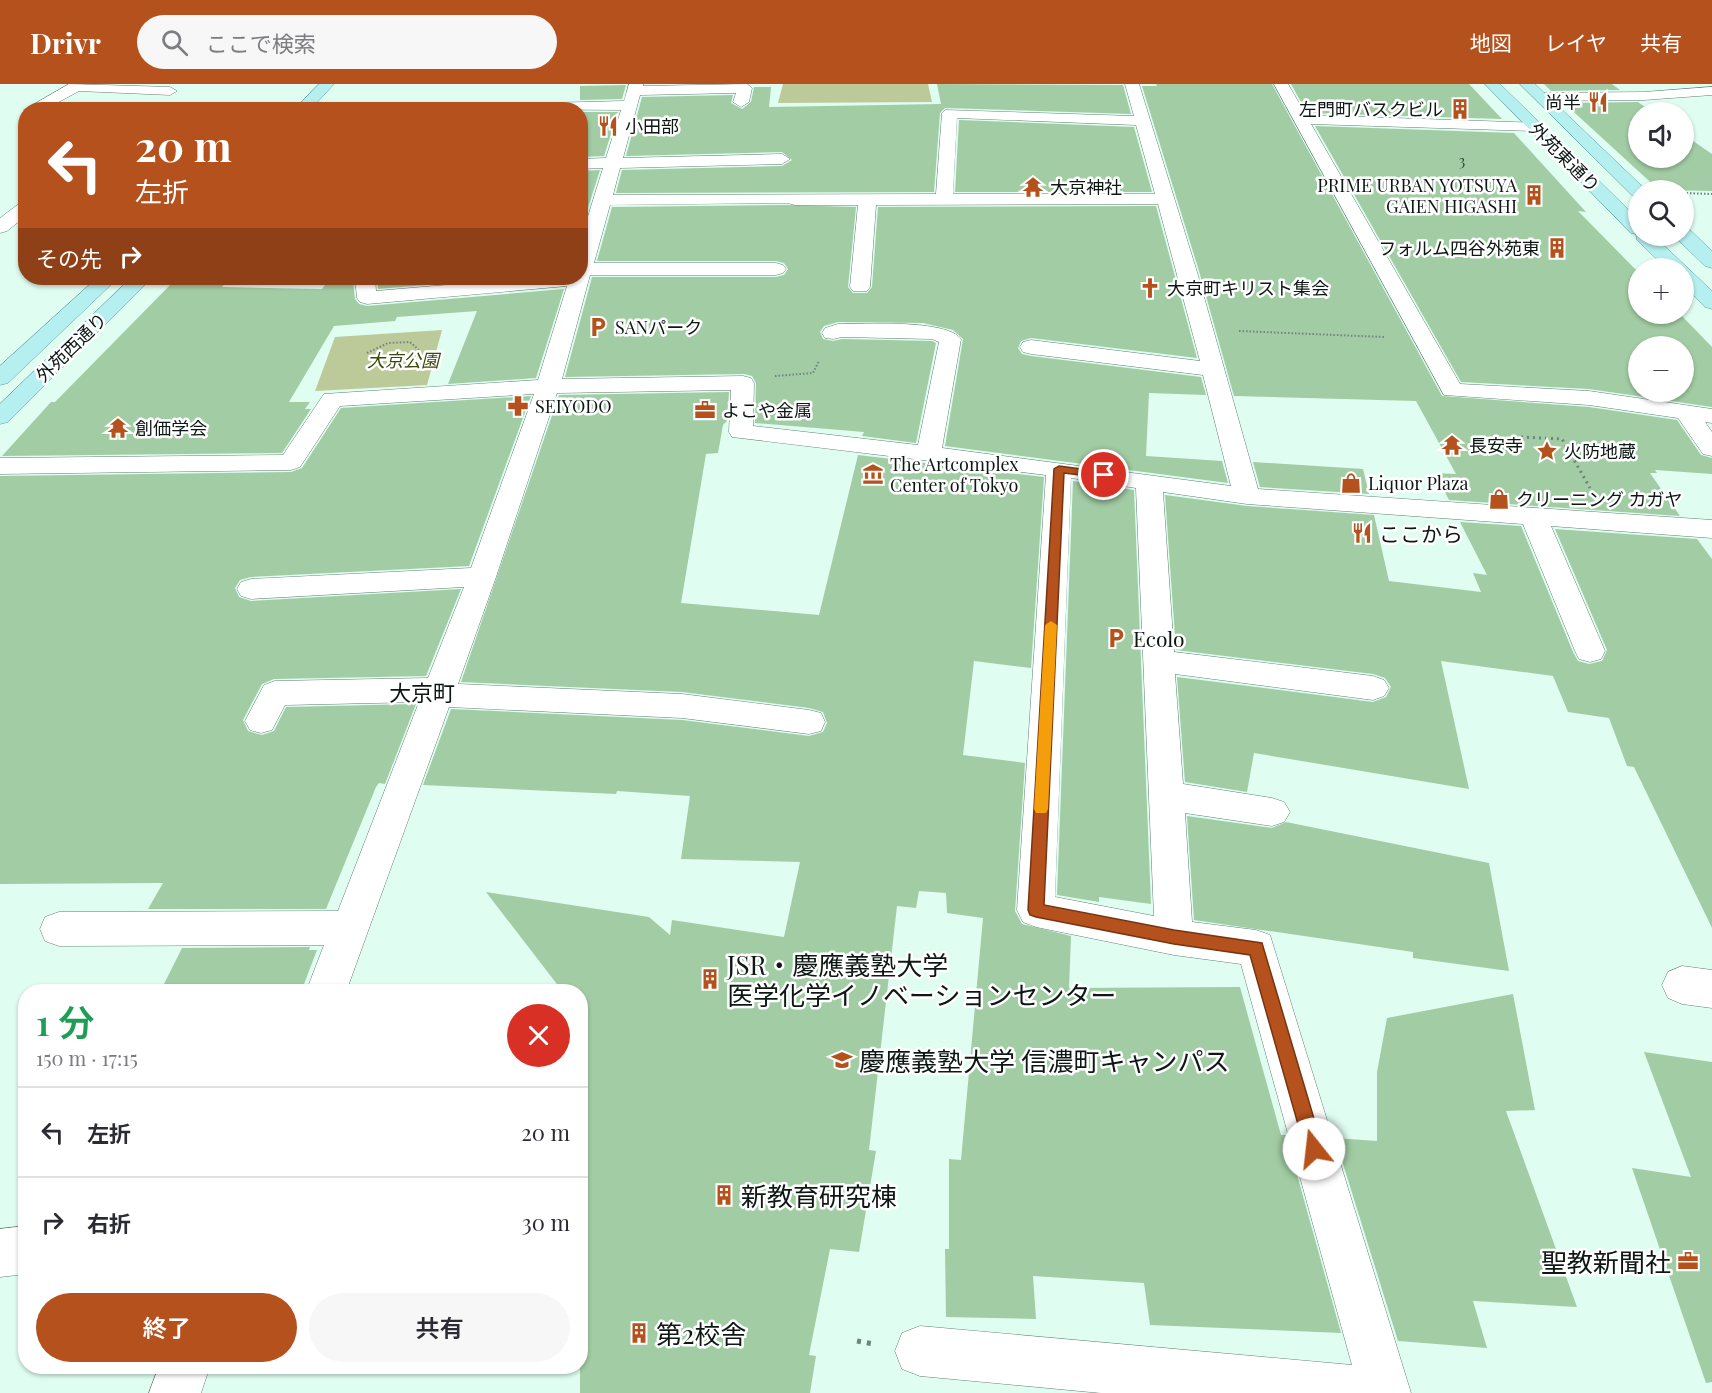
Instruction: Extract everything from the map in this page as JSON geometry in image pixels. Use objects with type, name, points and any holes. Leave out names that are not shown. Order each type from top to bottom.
[{"type":"main road","points":[[309,102],[327,84]]},
{"type":"main road","name":"外苑東通り","points":[[1492,84],[1628,219]]},
{"type":"main road","name":"外苑東通り","points":[[1527,84],[1628,181]]},
{"type":"main road","points":[[1694,245],[1712,262]]},
{"type":"main road","points":[[1654,246],[1667,258]]},
{"type":"main road","name":"外苑西通り","points":[[0,378],[100,285]]},
{"type":"main road","name":"外苑西通り","points":[[0,417],[135,285]]},
{"type":"main road","points":[[1694,285],[1712,303]]},
{"type":"street","points":[[1132,84],[1247,496]]},
{"type":"street","points":[[1281,84],[1452,390],[1589,398],[1712,416]]},
{"type":"street","points":[[47,102],[78,85],[174,87]]},
{"type":"street","points":[[155,102],[174,87]]},
{"type":"street","points":[[563,102],[634,93],[745,88],[741,102]]},
{"type":"street","points":[[1541,97],[1644,96],[1712,91]]},
{"type":"street","points":[[588,253],[634,93]]},
{"type":"street","points":[[944,199],[950,113],[1143,121]]},
{"type":"street","points":[[1300,119],[1534,126]]},
{"type":"street","points":[[588,163],[782,159]]},
{"type":"street","points":[[588,205],[789,198],[795,200],[1165,199]]},
{"type":"street","points":[[860,287],[868,200]]},
{"type":"street","points":[[0,209],[18,209]]},
{"type":"street","points":[[0,227],[18,214]]},
{"type":"street","points":[[588,274],[777,269]]},
{"type":"street","points":[[366,285],[367,298],[483,285]]},
{"type":"street","points":[[329,984],[482,577],[548,386],[579,285]]},
{"type":"street","points":[[833,333],[838,330],[935,333],[950,339],[928,453]]},
{"type":"street","points":[[1031,347],[1213,369]]},
{"type":"street","points":[[0,466],[291,462],[332,399],[548,386],[743,383],[741,432],[1059,469],[1247,496],[1712,529]]},
{"type":"street","points":[[1688,414],[1712,449]]},
{"type":"street","points":[[1059,469],[1036,910],[1174,937],[1256,948],[1385,1393]]},
{"type":"street","points":[[1149,481],[1174,937]]},
{"type":"street","points":[[1533,516],[1590,651]]},
{"type":"street","points":[[251,589],[482,577]]},
{"type":"street","points":[[1159,661],[1373,688]]},
{"type":"street","points":[[261,721],[274,693],[439,692],[682,706],[809,722]]},
{"type":"street","points":[[1166,796],[1272,812]]},
{"type":"street","points":[[59,930],[350,928]]},
{"type":"street","points":[[0,1253],[18,1251]]},
{"type":"street","points":[[920,1351],[1378,1393]]},
{"type":"street","points":[[175,1393],[182,1374]]},
{"type":"path","points":[[1694,193],[1712,194]]},
{"type":"path","points":[[1202,330],[1422,339]]},
{"type":"path","points":[[743,383],[752,378],[813,374],[833,333]]},
{"type":"path","points":[[366,353],[388,343],[410,342],[420,351],[407,374],[401,395]]},
{"type":"path","points":[[1521,437],[1562,439],[1610,522]]},
{"type":"green space","points":[[783,84],[928,84],[932,102],[778,103]]},
{"type":"green space","name":"大京公園","points":[[442,330],[427,385],[315,391],[335,337]]},
{"type":"building","points":[[937,84],[1123,85],[1131,114],[945,108],[940,113],[934,192],[616,193],[622,170],[782,166],[792,160],[782,152],[626,156],[642,97],[733,95],[731,103],[742,109],[751,102],[754,87],[771,87],[769,107],[941,104]]},
{"type":"building","points":[[1156,84],[1272,84],[1442,396],[1589,407],[1677,420],[1701,455],[1712,458],[1712,474],[1655,470],[1657,473],[1650,473],[1680,516],[1449,500],[1435,473],[1456,474],[1416,401],[1234,396],[1199,271],[1142,86],[1157,86]]},
{"type":"building","points":[[1291,84],[1469,84],[1502,119],[1307,113]]},
{"type":"building","points":[[1544,84],[1612,84],[1620,90],[1551,91]]},
{"type":"building","points":[[626,85],[622,99],[580,100],[580,86]]},
{"type":"building","points":[[1628,102],[1628,162],[1564,103]]},
{"type":"building","points":[[588,112],[618,112],[604,156],[588,157]]},
{"type":"building","points":[[959,120],[1134,127],[1152,192],[955,192]]},
{"type":"building","points":[[1315,126],[1514,133],[1586,212],[1578,211],[1628,262],[1628,324],[1690,324],[1712,347],[1712,407],[1678,402],[1694,402],[1694,336],[1628,336],[1628,395],[1589,389],[1461,382]]},
{"type":"building","points":[[1694,142],[1712,154],[1712,191],[1694,191],[1694,180],[1648,180],[1635,168],[1694,168]]},
{"type":"building","points":[[600,170],[588,208],[588,171]]},
{"type":"building","points":[[787,205],[856,207],[848,287],[853,293],[867,293],[872,287],[878,207],[1156,206],[1197,358],[1031,338],[1021,341],[1018,348],[1022,354],[1031,356],[1201,377],[1206,395],[1149,393],[1146,456],[1222,461],[1228,483],[945,446],[963,339],[953,330],[923,323],[838,322],[824,326],[820,332],[823,339],[833,341],[842,339],[932,341],[936,343],[916,443],[862,436],[864,432],[755,423],[756,383],[752,376],[744,374],[565,377],[592,277],[776,277],[784,275],[788,269],[784,263],[776,261],[597,261],[612,207]]},
{"type":"building","points":[[170,285],[322,289],[325,285],[353,285],[355,299],[359,304],[367,306],[564,289],[536,378],[448,384],[477,311],[397,317],[395,321],[334,326],[289,402],[310,402],[305,409],[311,409],[282,453],[2,456],[51,402],[55,402]]},
{"type":"building","points":[[378,285],[425,285],[378,289]]},
{"type":"building","points":[[729,392],[727,421],[723,425],[718,453],[706,454],[681,603],[819,615],[858,455],[1044,477],[1031,668],[974,661],[963,755],[1025,763],[1015,911],[1022,924],[1071,936],[1069,988],[1240,987],[1281,1135],[1286,1135],[1341,1333],[1150,1325],[1144,1283],[1033,1276],[1036,1319],[946,1317],[945,1249],[949,1249],[949,1159],[961,1160],[983,918],[947,913],[946,893],[919,891],[916,908],[897,906],[869,1150],[876,1151],[859,1252],[830,1249],[809,1355],[816,1356],[810,1393],[580,1393],[580,1374],[588,1374],[588,984],[557,984],[486,892],[649,917],[670,935],[672,920],[784,937],[800,862],[681,859],[690,796],[617,791],[616,794],[423,785],[451,709],[682,720],[809,736],[823,732],[827,723],[823,712],[809,708],[682,692],[461,682],[559,395]]},
{"type":"building","points":[[531,396],[469,566],[251,577],[240,580],[235,588],[239,597],[251,601],[461,589],[426,676],[274,679],[262,684],[243,720],[248,731],[262,735],[274,731],[286,707],[416,704],[385,784],[379,783],[376,787],[326,909],[148,909],[163,883],[0,884],[0,476],[291,472],[302,468],[341,408]]},
{"type":"building","points":[[1253,462],[1363,469],[1369,494],[1260,487]]},
{"type":"building","points":[[1073,481],[1134,490],[1151,904],[1099,897],[1099,902],[1057,895]]},
{"type":"building","points":[[1165,495],[1247,506],[1374,515],[1389,581],[1481,592],[1473,573],[1487,575],[1460,522],[1521,526],[1573,652],[1578,661],[1589,664],[1602,661],[1607,650],[1555,529],[1697,539],[1712,559],[1712,928],[1634,767],[1627,766],[1609,718],[1568,712],[1553,676],[1441,661],[1469,789],[1254,753],[1247,792],[1185,782],[1177,677],[1373,702],[1386,697],[1391,687],[1385,678],[1373,674],[1176,650]]},
{"type":"building","points":[[1187,816],[1272,828],[1286,822],[1489,863],[1509,971],[1413,958],[1413,952],[1194,920]]},
{"type":"building","points":[[310,947],[309,950],[317,950],[304,984],[164,984],[182,948]]},
{"type":"building","points":[[1513,994],[1535,1110],[1506,1111],[1577,1307],[1473,1301],[1487,1348],[1398,1341],[1335,1138],[1377,1141],[1377,1072],[1387,1018]]},
{"type":"building","name":"聖教新聞社","points":[[1644,1052],[1712,1062],[1712,1382],[1706,1383],[1632,1168],[1691,1177]]},
{"type":"slow traffic","points":[[1041,809],[1051,625]]},
{"type":"place","name":"尚半","points":[[1598,102]]},
{"type":"place","name":"左門町バスクビル","points":[[1460,109]]},
{"type":"place","name":"小田部","points":[[608,126]]},
{"type":"place","name":"大京神社","points":[[1033,187]]},
{"type":"place","name":"PRIME URBAN YOTSUYA GAIEN HIGASHI","points":[[1534,195]]},
{"type":"place","name":"フォルム四谷外苑東","points":[[1557,248]]},
{"type":"place","name":"大京町キリスト集会","points":[[1150,288]]},
{"type":"place","name":"SANパーク","points":[[598,327]]},
{"type":"place","name":"SEIYODO","points":[[518,406]]},
{"type":"place","name":"よこや金属","points":[[705,410]]},
{"type":"place","name":"創価学会","points":[[118,428]]},
{"type":"place","name":"長安寺","points":[[1452,445]]},
{"type":"place","name":"火防地蔵","points":[[1547,451]]},
{"type":"place","name":"The Artcomplex Center of Tokyo","points":[[873,474]]},
{"type":"place","name":"Liquor Plaza","points":[[1351,483]]},
{"type":"place","name":"クリーニング カガヤ","points":[[1499,499]]},
{"type":"place","name":"ここから","points":[[1362,533]]},
{"type":"place","name":"Ecolo","points":[[1116,638]]},
{"type":"place","name":"JSR・慶應義塾大学 医学化学イノベーションセンター","points":[[710,979]]},
{"type":"place","name":"慶應義塾大学 信濃町キャンパス","points":[[842,1060]]},
{"type":"place","name":"新教育研究棟","points":[[724,1195]]},
{"type":"place","name":"聖教新聞社","points":[[1688,1261]]},
{"type":"place","name":"第2校舎","points":[[639,1333]]},
{"type":"district","name":"大京町","points":[[422,692]]},
{"type":"route","points":[[1104,475],[1059,469],[1036,910],[1174,937],[1256,948],[1314,1149]]}]
